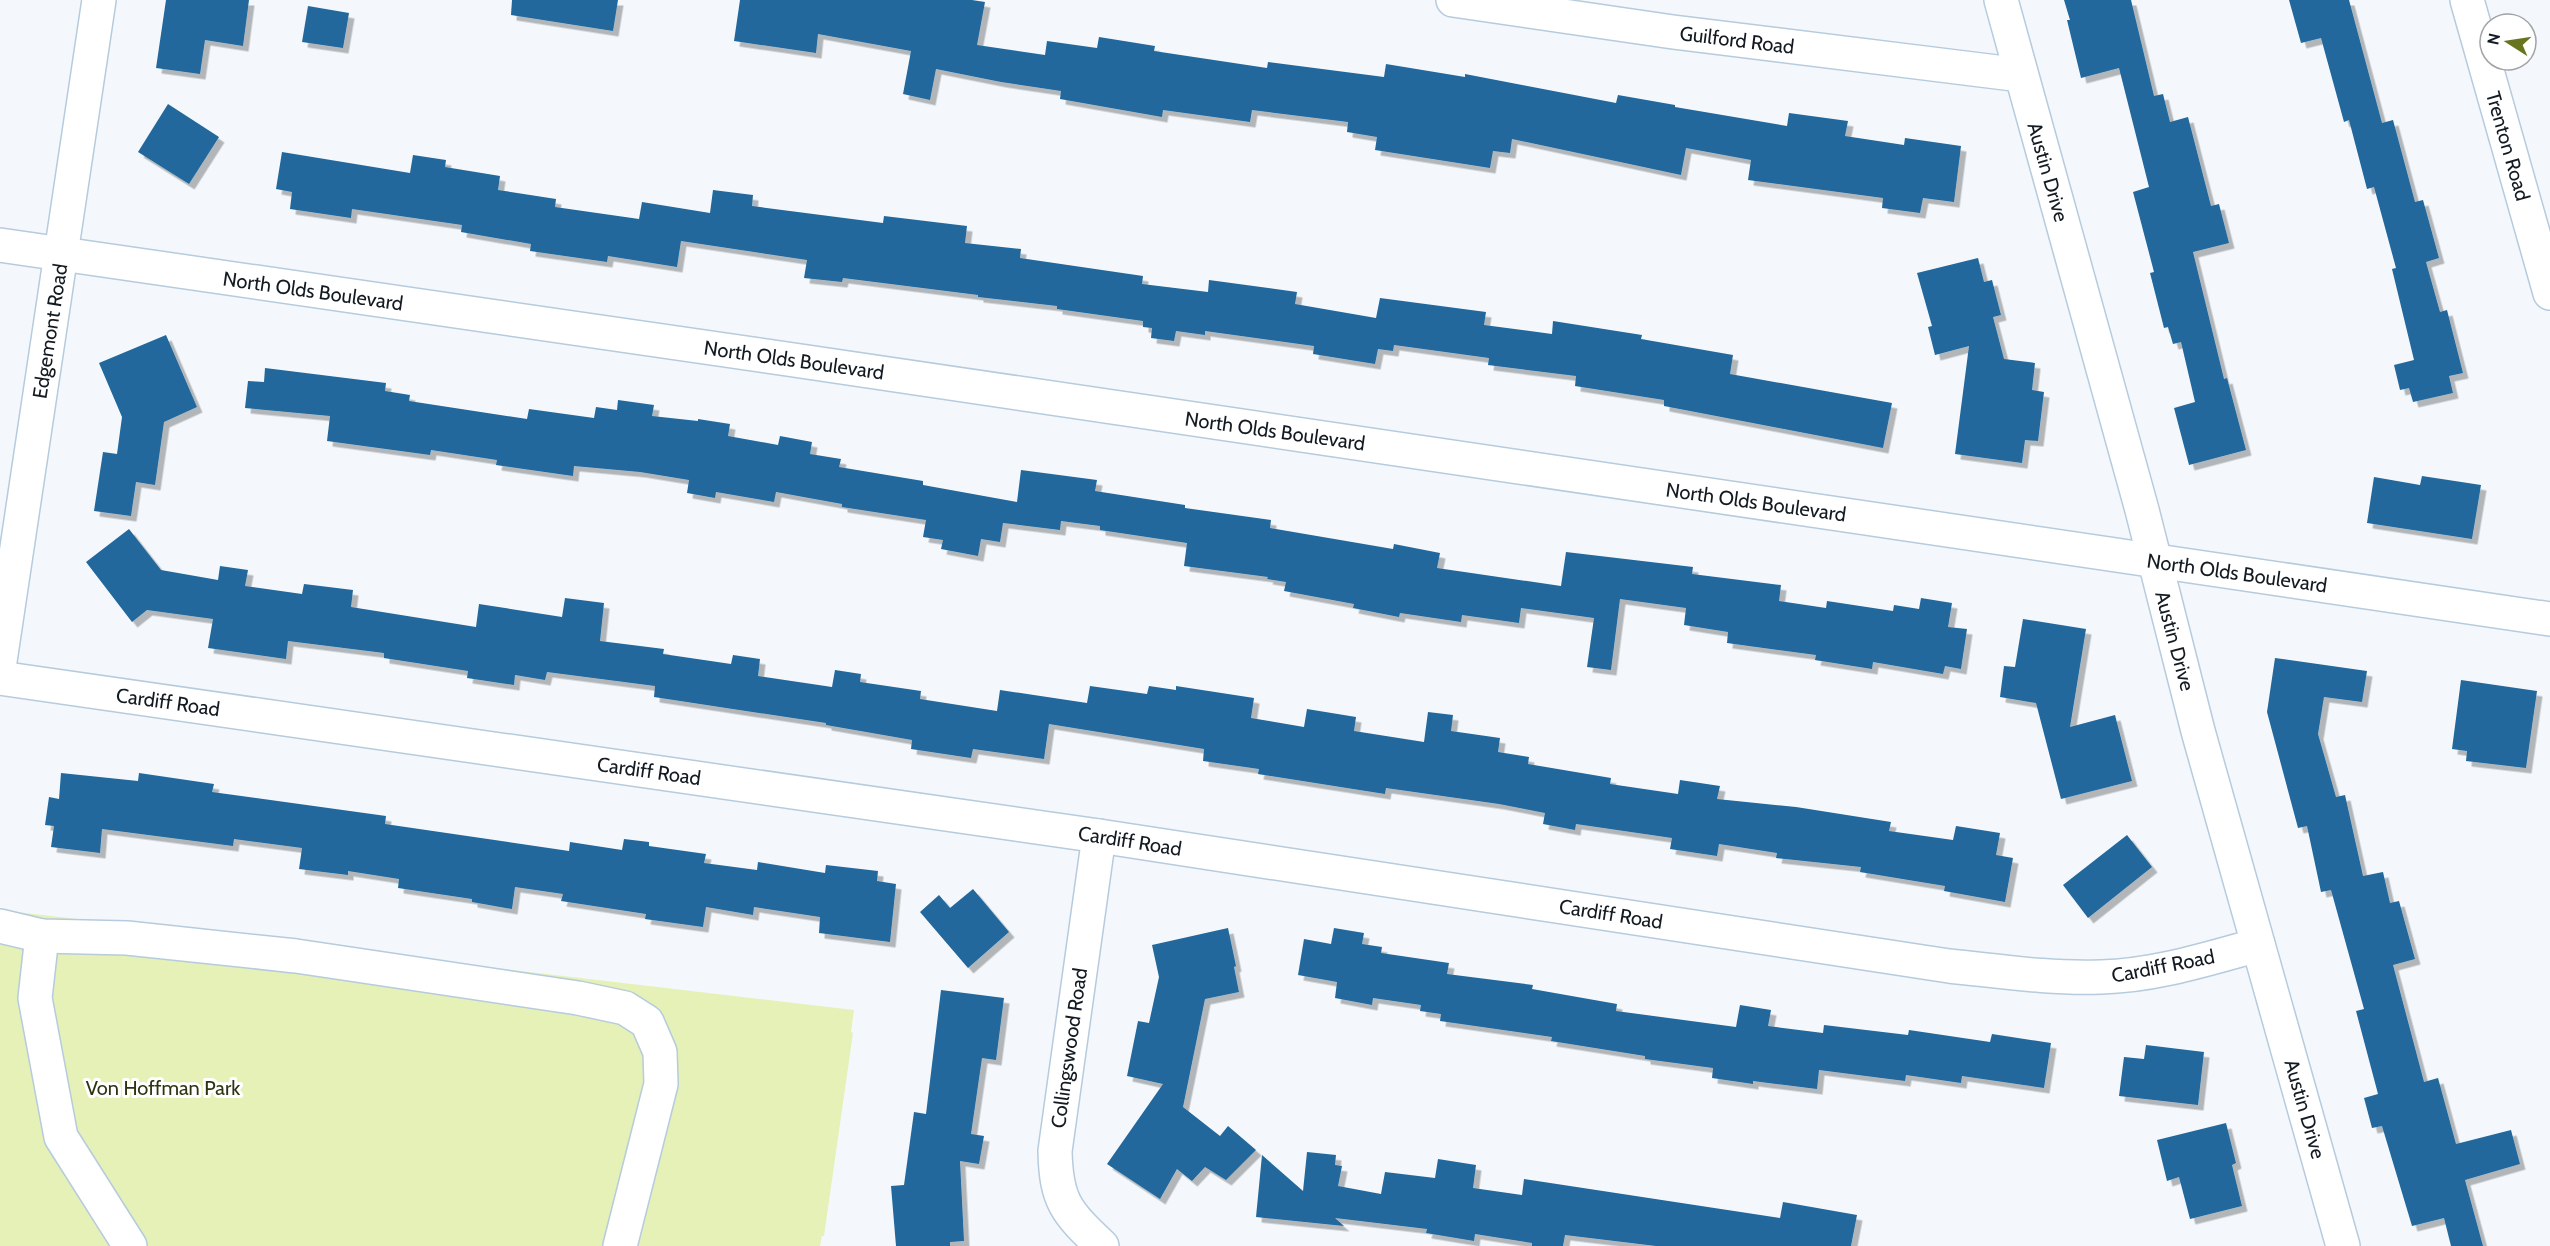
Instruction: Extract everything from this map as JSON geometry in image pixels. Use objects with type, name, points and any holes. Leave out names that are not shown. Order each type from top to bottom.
[{"type":"street","name":"Edgemont Road","points":[[0,661],[99,0]]},
{"type":"street","name":"Guilford Road","points":[[1453,0],[1673,32],[2021,75]]},
{"type":"street","name":"Austin Drive","points":[[2001,0],[2142,510],[2258,945],[2343,1246]]},
{"type":"street","name":"Trenton Road","points":[[2467,0],[2550,293]]},
{"type":"street","name":"North Olds Boulevard","points":[[0,245],[2550,619]]},
{"type":"street","name":"Cardiff Road","points":[[0,678],[1099,836],[1949,966],[2036,975],[2102,977],[2153,971],[2258,945]]},
{"type":"street","name":"Collingswood Road","points":[[1099,836],[1055,1151],[1056,1181],[1064,1204],[1077,1223],[1102,1246]]},
{"type":"street","points":[[0,926],[42,936],[128,938],[296,956],[578,998],[626,1008],[647,1022],[660,1052],[661,1084],[620,1246]]},
{"type":"street","points":[[42,936],[36,998],[61,1137],[130,1246]]},
{"type":"green space","name":"Von Hoffman Park","points":[[0,910],[854,1010],[851,1032],[853,1033],[824,1236],[822,1236],[820,1246],[0,1246]]},
{"type":"building","points":[[166,0],[249,0],[243,46],[205,40],[200,74],[156,68]]},
{"type":"building","points":[[512,0],[618,0],[613,31],[511,15]]},
{"type":"building","points":[[740,0],[972,0],[985,2],[977,45],[1045,55],[1047,41],[1097,48],[1099,37],[1155,46],[1154,51],[1267,68],[1268,62],[1384,77],[1386,64],[1465,77],[1465,74],[1616,103],[1618,95],[1787,126],[1789,113],[1848,121],[1845,136],[1904,145],[1905,138],[1961,146],[1954,202],[1923,198],[1920,213],[1882,208],[1883,198],[1748,180],[1751,160],[1686,148],[1681,175],[1512,139],[1510,153],[1493,151],[1490,168],[1375,150],[1377,137],[1347,132],[1348,122],[1252,110],[1250,122],[1163,110],[1162,117],[1060,99],[1061,91],[936,69],[930,100],[903,94],[911,51],[818,34],[816,53],[734,41]]},
{"type":"building","points":[[2064,0],[2131,0],[2154,96],[2163,94],[2170,122],[2188,117],[2211,206],[2219,204],[2229,243],[2193,252],[2224,379],[2227,378],[2246,450],[2189,465],[2174,408],[2195,402],[2181,342],[2173,344],[2168,327],[2164,328],[2150,273],[2154,272],[2133,192],[2149,187],[2119,68],[2081,78]]},
{"type":"building","points":[[2289,0],[2349,0],[2382,123],[2393,120],[2415,202],[2423,200],[2439,258],[2426,262],[2440,312],[2447,310],[2463,373],[2449,376],[2453,393],[2413,402],[2409,388],[2400,390],[2394,365],[2414,360],[2392,269],[2396,268],[2374,187],[2367,189],[2349,120],[2344,122],[2321,38],[2301,43]]},
{"type":"building","points":[[308,6],[349,13],[343,48],[302,42]]},
{"type":"building","points":[[168,104],[219,137],[189,184],[138,152]]},
{"type":"building","points":[[282,152],[410,173],[413,155],[446,160],[445,167],[500,176],[498,190],[556,199],[555,207],[639,219],[642,202],[710,213],[713,190],[753,195],[752,206],[883,223],[884,216],[967,226],[965,243],[1021,249],[1020,258],[1143,276],[1142,284],[1208,292],[1209,280],[1297,292],[1295,304],[1376,318],[1380,298],[1486,312],[1484,325],[1552,334],[1553,321],[1642,335],[1641,339],[1733,355],[1730,374],[1892,403],[1883,448],[1664,406],[1664,400],[1575,386],[1576,376],[1488,365],[1489,358],[1394,345],[1393,351],[1378,349],[1375,364],[1313,354],[1314,346],[1205,331],[1205,335],[1176,331],[1174,341],[1151,338],[1152,328],[1143,327],[1143,321],[1057,309],[1057,306],[978,297],[978,295],[843,278],[842,282],[804,278],[807,260],[681,241],[677,267],[608,256],[607,262],[530,251],[531,244],[461,232],[462,225],[352,209],[351,218],[290,209],[292,192],[276,189]]},
{"type":"building","points":[[1978,258],[1984,282],[1992,280],[2001,315],[1993,317],[2004,359],[2035,363],[2032,390],[2044,392],[2038,441],[2025,440],[2022,463],[1955,454],[1969,346],[1935,355],[1928,327],[1932,326],[1917,273]]},
{"type":"building","points":[[166,335],[197,407],[164,422],[155,485],[136,482],[131,516],[94,511],[103,452],[117,454],[122,417],[99,363]]},
{"type":"building","points":[[265,368],[386,383],[385,391],[410,395],[409,401],[527,419],[529,409],[594,418],[596,407],[617,410],[618,400],[654,405],[652,416],[730,424],[728,436],[778,445],[780,436],[812,442],[810,454],[841,459],[839,467],[923,481],[923,485],[1017,502],[1021,470],[1097,480],[1095,491],[1185,505],[1185,508],[1271,520],[1270,528],[1393,549],[1394,544],[1440,553],[1437,568],[1561,586],[1566,552],[1693,567],[1692,574],[1781,585],[1779,601],[1826,608],[1827,601],[1893,611],[1894,605],[1919,609],[1921,598],[1952,603],[1948,627],[1967,629],[1961,669],[1945,666],[1943,674],[1873,662],[1872,669],[1815,660],[1816,655],[1727,643],[1728,632],[1684,625],[1686,608],[1620,599],[1611,670],[1587,667],[1594,618],[1521,608],[1519,623],[1462,615],[1461,622],[1400,613],[1399,617],[1353,608],[1354,604],[1284,591],[1286,582],[1267,579],[1268,577],[1184,566],[1187,543],[1100,530],[1100,526],[1061,521],[1060,530],[1003,523],[1000,542],[981,539],[978,556],[941,549],[943,540],[923,537],[926,520],[842,507],[842,504],[776,492],[774,502],[716,492],[715,498],[687,493],[689,480],[640,472],[574,466],[573,476],[496,465],[497,460],[431,450],[430,455],[327,441],[330,416],[245,408],[248,381],[264,382]]},
{"type":"building","points":[[2422,476],[2481,485],[2472,539],[2367,523],[2374,477],[2420,485]]},
{"type":"building","points":[[129,529],[161,570],[218,580],[220,566],[248,570],[245,586],[302,594],[304,584],[353,590],[351,607],[476,627],[479,604],[562,617],[565,598],[604,603],[600,641],[664,649],[663,654],[731,664],[733,655],[760,659],[758,676],[832,687],[835,670],[861,674],[860,682],[921,691],[920,699],[997,711],[1000,690],[1087,703],[1090,686],[1147,694],[1149,686],[1176,690],[1176,686],[1254,698],[1251,718],[1304,727],[1307,709],[1356,717],[1354,731],[1424,742],[1428,712],[1453,715],[1451,731],[1500,738],[1498,752],[1529,757],[1528,764],[1611,778],[1610,784],[1678,794],[1680,780],[1720,786],[1717,799],[1796,807],[1891,822],[1889,831],[1953,840],[1956,826],[2000,833],[1996,855],[2013,858],[2005,902],[1944,891],[1945,886],[1860,872],[1861,867],[1776,858],[1777,853],[1719,844],[1717,856],[1670,849],[1672,838],[1576,824],[1575,830],[1543,824],[1545,813],[1499,804],[1386,788],[1385,794],[1258,774],[1259,769],[1203,761],[1204,749],[1049,724],[1044,759],[973,749],[971,758],[911,749],[912,740],[826,725],[826,723],[654,697],[655,686],[547,672],[545,680],[515,675],[514,685],[467,678],[468,671],[384,658],[384,653],[288,641],[286,659],[208,648],[213,619],[147,610],[132,622],[86,562]]},
{"type":"building","points":[[2023,619],[2086,629],[2070,727],[2115,715],[2132,781],[2061,799],[2036,703],[2000,697],[2004,666],[2015,667]]},
{"type":"building","points":[[2275,658],[2367,671],[2362,702],[2324,697],[2318,734],[2336,797],[2345,795],[2363,876],[2383,872],[2390,903],[2399,901],[2415,959],[2393,965],[2424,1082],[2438,1078],[2456,1144],[2511,1130],[2520,1164],[2465,1180],[2483,1246],[2451,1246],[2444,1218],[2412,1226],[2382,1126],[2372,1128],[2364,1098],[2378,1094],[2356,1011],[2364,1009],[2331,890],[2321,892],[2307,826],[2298,828],[2267,712]]},
{"type":"building","points":[[2461,680],[2537,691],[2526,768],[2466,761],[2467,751],[2452,749]]},
{"type":"building","points":[[61,773],[138,781],[139,773],[214,784],[212,792],[386,816],[385,824],[569,851],[570,842],[622,850],[624,839],[649,842],[649,846],[706,854],[704,863],[757,870],[758,862],[825,873],[826,865],[878,871],[877,881],[896,884],[890,942],[819,933],[820,917],[754,907],[753,915],[706,907],[703,927],[645,919],[646,914],[561,901],[563,894],[515,887],[512,909],[472,902],[472,899],[398,888],[399,879],[348,871],[348,875],[299,869],[302,848],[234,839],[233,846],[102,829],[100,853],[51,847],[54,826],[45,825],[49,797],[59,799]]},
{"type":"building","points":[[2127,835],[2152,867],[2088,918],[2063,885]]},
{"type":"building","points":[[973,889],[1009,932],[968,968],[920,912],[939,895],[950,908]]},
{"type":"building","points":[[1228,928],[1239,992],[1205,999],[1183,1107],[1220,1136],[1228,1126],[1256,1150],[1226,1180],[1205,1167],[1192,1181],[1177,1169],[1160,1199],[1107,1164],[1163,1084],[1127,1076],[1138,1021],[1149,1023],[1159,977],[1152,945]]},
{"type":"building","points":[[1334,928],[1364,933],[1362,944],[1382,947],[1381,953],[1449,963],[1447,974],[1533,985],[1532,989],[1617,1004],[1616,1011],[1736,1027],[1740,1005],[1771,1010],[1768,1026],[1823,1033],[1824,1025],[1908,1035],[1909,1030],[1990,1042],[1992,1034],[2051,1043],[2044,1088],[1962,1076],[1961,1083],[1906,1075],[1905,1081],[1819,1070],[1817,1089],[1753,1081],[1753,1084],[1712,1078],[1713,1068],[1645,1059],[1645,1056],[1551,1041],[1552,1037],[1440,1021],[1441,1014],[1420,1011],[1421,1005],[1373,998],[1372,1005],[1335,998],[1337,982],[1298,975],[1304,939],[1331,944]]},
{"type":"building","points":[[941,990],[1004,998],[996,1060],[982,1058],[971,1134],[984,1136],[979,1164],[960,1161],[964,1241],[950,1242],[950,1246],[896,1246],[891,1186],[904,1185],[914,1112],[926,1114]]},
{"type":"building","points":[[2146,1045],[2204,1052],[2198,1105],[2119,1096],[2124,1057],[2144,1059]]},
{"type":"building","points":[[2226,1123],[2236,1163],[2232,1165],[2242,1206],[2190,1219],[2179,1177],[2167,1181],[2157,1140]]},
{"type":"building","points":[[1307,1152],[1336,1155],[1335,1165],[1342,1166],[1338,1186],[1381,1194],[1385,1172],[1435,1178],[1438,1159],[1476,1165],[1473,1188],[1522,1195],[1524,1179],[1780,1218],[1783,1202],[1857,1215],[1851,1246],[1656,1246],[1565,1235],[1563,1246],[1532,1246],[1532,1243],[1475,1234],[1474,1241],[1426,1233],[1427,1229],[1335,1218],[1344,1226],[1256,1217],[1262,1155],[1303,1191]]}]
